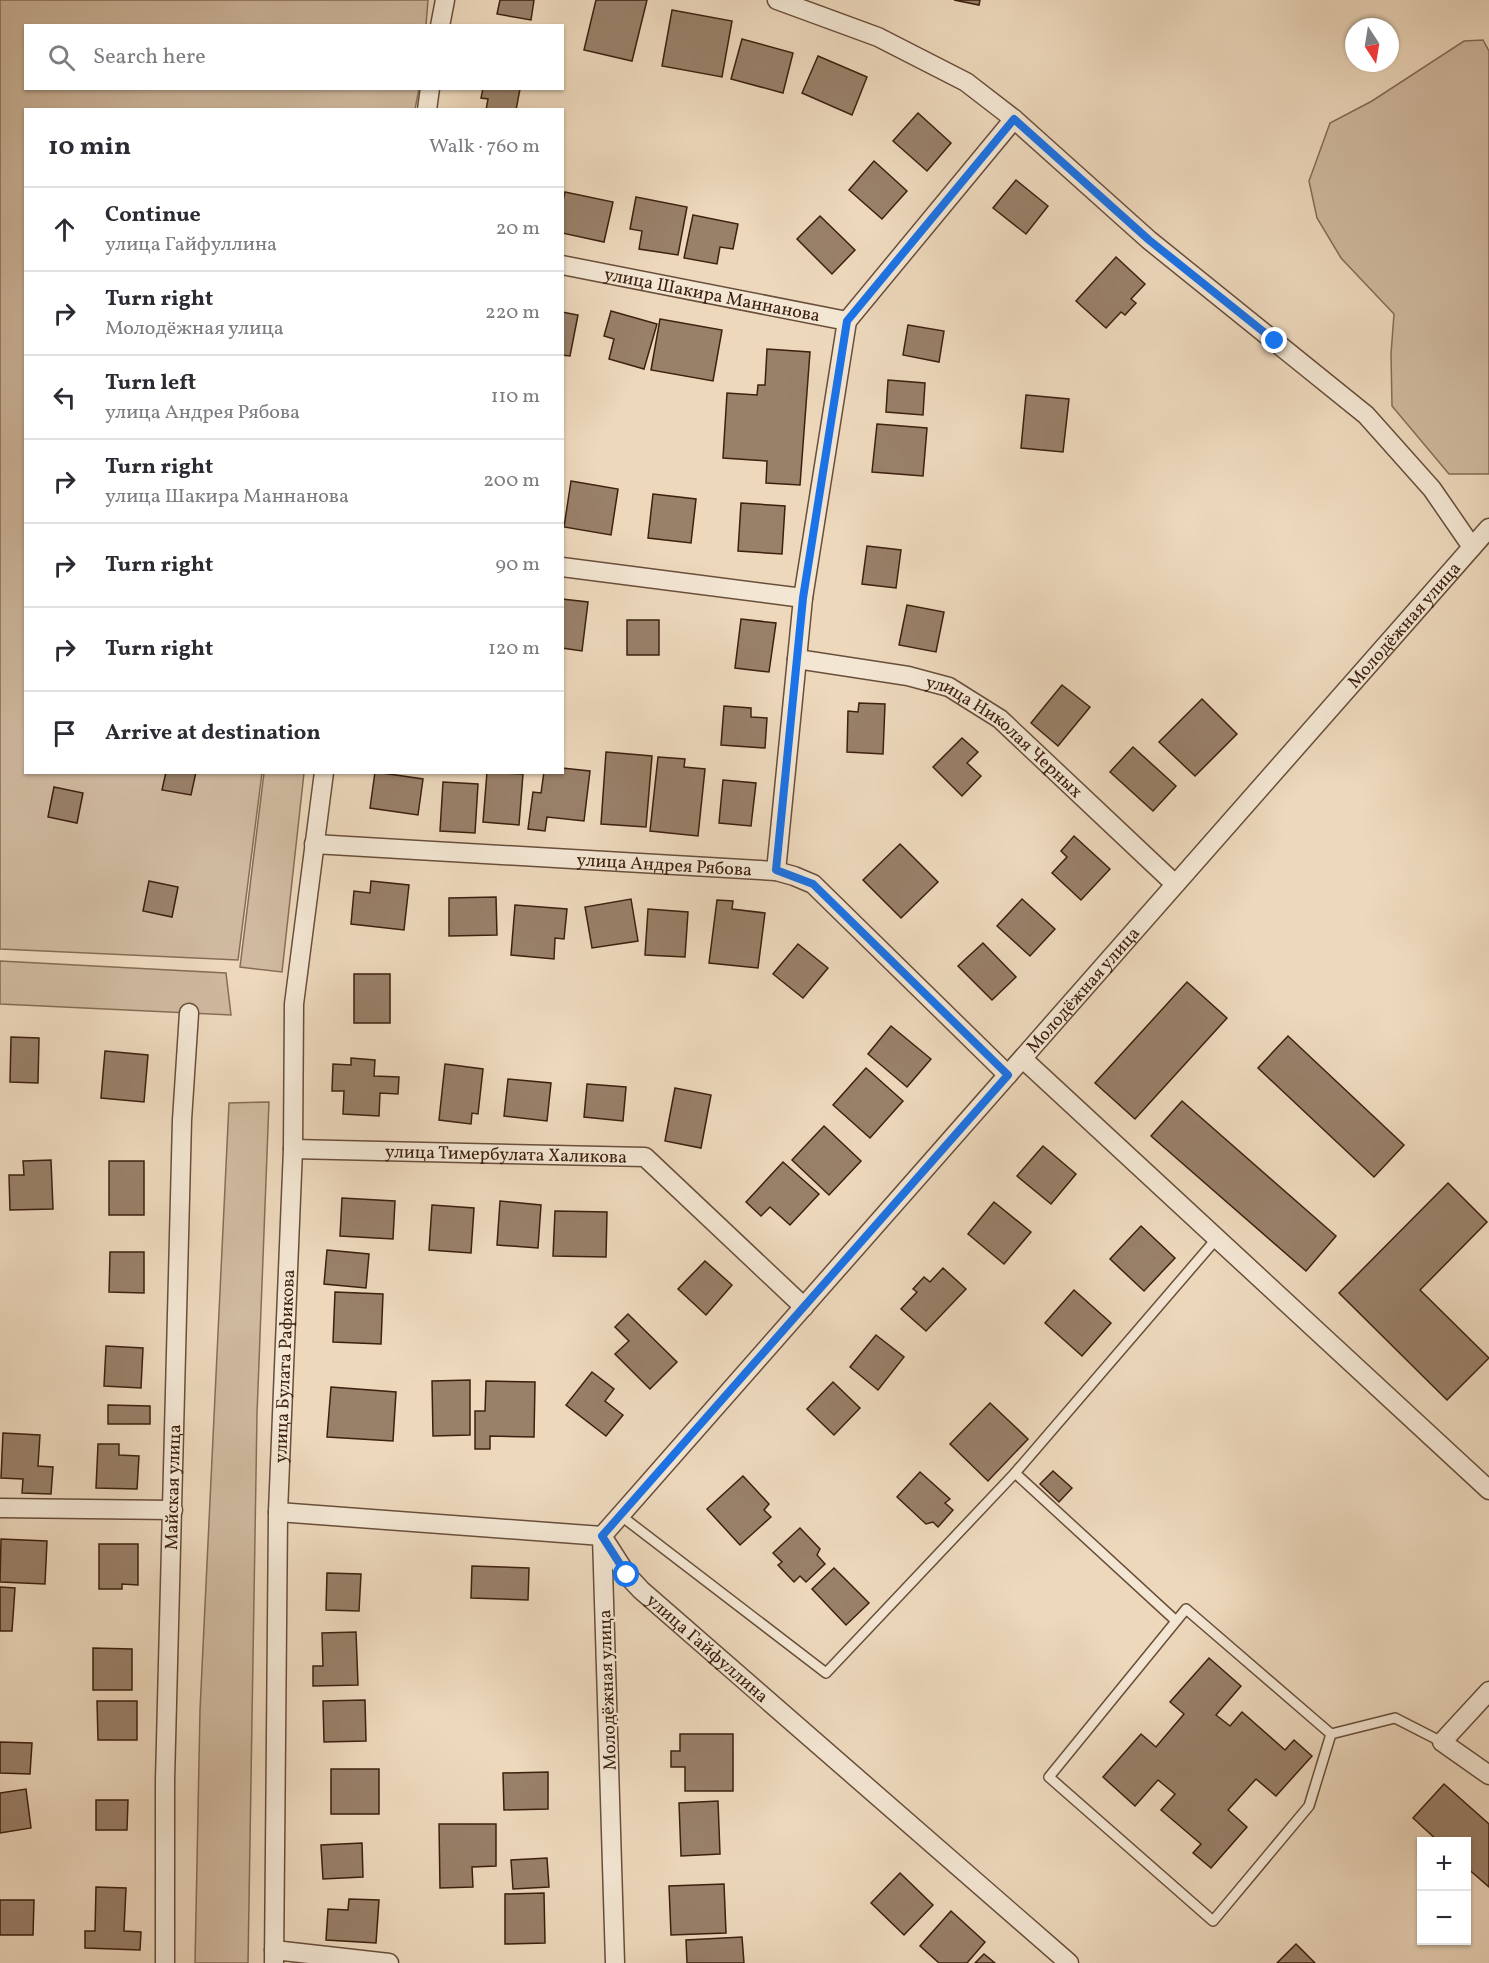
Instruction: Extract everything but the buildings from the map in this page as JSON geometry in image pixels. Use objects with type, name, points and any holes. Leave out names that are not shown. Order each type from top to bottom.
[{"type":"street","points":[[440,24],[445,0]]},
{"type":"street","points":[[777,0],[878,37],[966,82],[1014,119],[1149,240],[1366,415],[1432,489],[1472,547]]},
{"type":"street","points":[[427,108],[430,90]]},
{"type":"street","points":[[776,870],[803,598],[847,321],[1014,119]]},
{"type":"street","name":"улица Шакира Маннанова","points":[[564,266],[847,321]]},
{"type":"street","name":"Молодёжная улица","points":[[615,1963],[602,1536],[1489,528]]},
{"type":"street","points":[[564,567],[803,598]]},
{"type":"street","name":"улица Николая Черных","points":[[797,659],[909,676],[948,687],[1000,719],[1175,884]]},
{"type":"street","name":"улица Булата Рафикова","points":[[274,1956],[278,1512],[293,1149],[294,1004],[324,774]]},
{"type":"street","name":"улица Андрея Рябова","points":[[314,844],[776,870],[813,884],[1008,1075]]},
{"type":"street","name":"Майская улица","points":[[165,1963],[165,1780],[182,1120],[189,1013]]},
{"type":"street","points":[[1023,1059],[1489,1490]]},
{"type":"street","name":"улица Тимербулата Халикова","points":[[293,1149],[645,1157],[804,1307]]},
{"type":"street","points":[[0,1508],[173,1510]]},
{"type":"street","points":[[278,1512],[602,1536]]},
{"type":"street","name":"улица Гайфуллина","points":[[602,1536],[627,1575],[640,1590],[1069,1963]]},
{"type":"street","points":[[1489,1691],[1442,1742],[1489,1775]]},
{"type":"street","points":[[274,1956],[389,1963]]},
{"type":"lane","points":[[620,1515],[826,1673],[1015,1473],[1218,1238]]},
{"type":"lane","points":[[1015,1473],[1175,1620]]},
{"type":"lane","points":[[1186,1609],[1331,1734],[1308,1806],[1213,1921],[1049,1777],[1186,1609]]},
{"type":"lane","points":[[1331,1734],[1395,1718],[1442,1742]]},
{"type":"shaded area","points":[[0,0],[428,0],[426,24],[24,24],[24,90],[419,90],[415,108],[24,108],[24,774],[262,774],[238,960],[0,949]]},
{"type":"shaded area","points":[[1483,40],[1489,51],[1489,474],[1449,474],[1392,406],[1391,354],[1394,314],[1341,258],[1317,218],[1309,181],[1330,123],[1372,101],[1464,41]]},
{"type":"shaded area","points":[[264,774],[304,774],[282,972],[240,967]]},
{"type":"shaded area","points":[[0,961],[226,973],[231,1015],[0,1004]]},
{"type":"shaded area","points":[[269,1102],[257,1414],[248,1963],[195,1963],[200,1710],[229,1103]]},
{"type":"route","points":[[627,1575],[602,1536],[1008,1075],[813,884],[776,870],[803,598],[847,321],[1014,119],[1149,240],[1275,341]]}]
